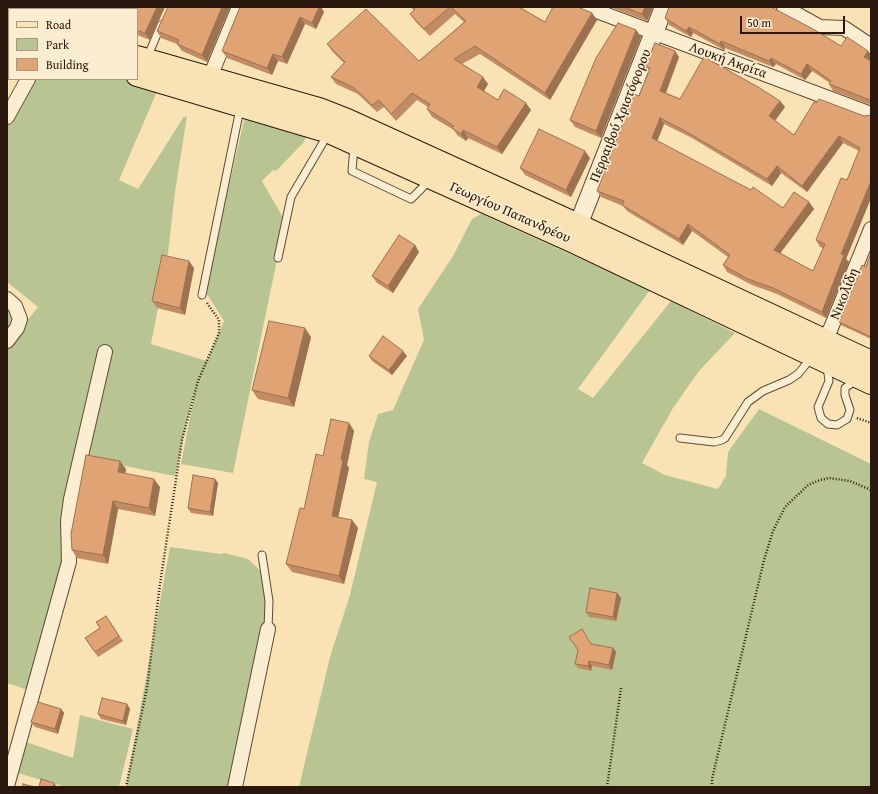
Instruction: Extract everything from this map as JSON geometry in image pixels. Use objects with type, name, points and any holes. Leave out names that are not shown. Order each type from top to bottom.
[{"type":"main road","name":"Γεωργίου Παπανδρέου","points":[[140,64],[206,86],[343,118],[575,233],[868,374]]},
{"type":"main road","name":"Γεωργίου Παπανδρέου","points":[[206,86],[241,105],[329,132],[432,178],[575,233]]},
{"type":"street","points":[[206,86],[239,7]]},
{"type":"street","name":"Λουκή Ακρίτα","points":[[586,7],[871,114]]},
{"type":"street","name":"Περραιβού Χριστόφορου","points":[[575,233],[664,7]]},
{"type":"street","points":[[784,7],[820,27],[844,28],[871,46]]},
{"type":"street","points":[[7,118],[27,80]]},
{"type":"street","name":"Νικολίδη","points":[[820,352],[871,229]]},
{"type":"street","points":[[7,299],[15,306],[20,319],[17,328],[7,342]]},
{"type":"street","points":[[7,786],[69,562],[70,546],[68,529],[71,499],[105,352]]},
{"type":"street","points":[[235,787],[268,629]]},
{"type":"lane","points":[[140,64],[163,21]]},
{"type":"lane","points":[[202,295],[241,105]]},
{"type":"lane","points":[[278,258],[292,197],[329,132]]},
{"type":"lane","points":[[680,438],[714,442],[722,440],[725,438],[748,402],[763,391],[789,380],[798,374],[820,352],[828,367],[829,377],[827,387],[819,403],[820,416],[826,423],[833,425],[845,422],[849,415],[850,408],[845,395],[846,388],[849,384],[868,374]]},
{"type":"lane","points":[[262,555],[269,601],[268,629]]},
{"type":"path","points":[[126,787],[147,688],[161,576],[182,440],[198,381],[216,342],[220,326],[217,317],[202,295]]},
{"type":"path","points":[[849,415],[871,423]]},
{"type":"path","points":[[712,787],[712,779],[764,560],[773,531],[785,507],[808,485],[829,478],[850,481],[871,490]]},
{"type":"path","points":[[607,787],[621,688]]},
{"type":"green space","points":[[32,80],[126,80],[158,89],[119,180],[138,189],[183,118],[187,116],[175,192],[167,262],[151,344],[207,361],[224,321],[207,294],[212,258],[246,112],[309,131],[303,143],[276,171],[273,170],[262,181],[285,221],[233,473],[181,464],[195,391],[175,476],[85,458],[68,552],[31,691],[7,683],[7,346],[38,307],[7,282],[7,123]]},
{"type":"green space","points":[[481,214],[650,290],[578,389],[593,398],[671,301],[735,333],[699,371],[673,408],[642,463],[665,475],[718,489],[726,476],[728,452],[759,409],[871,464],[871,787],[299,787],[330,657],[350,595],[377,482],[364,479],[369,442],[378,414],[393,410],[424,340],[418,309],[453,256],[472,219]]},
{"type":"green space","points":[[7,302],[15,323],[7,332]]},
{"type":"green space","points":[[170,547],[221,554],[225,553],[248,559],[265,575],[268,629],[235,787],[126,787]]},
{"type":"green space","points":[[80,715],[133,729],[119,787],[66,787],[14,772],[20,740],[73,758]]},
{"type":"building","points":[[157,7],[145,33],[138,30],[138,8],[66,8]]},
{"type":"building","points":[[168,7],[222,7],[202,55],[177,44],[179,40],[157,31]]},
{"type":"building","points":[[240,7],[319,7],[312,23],[300,17],[282,57],[273,54],[267,68],[222,51]]},
{"type":"building","points":[[413,7],[450,7],[424,29],[410,14],[415,9]]},
{"type":"building","points":[[451,7],[519,7],[545,22],[553,7],[578,7],[592,13],[545,93],[475,46],[454,59],[483,77],[477,87],[498,100],[504,89],[526,103],[497,147],[463,130],[461,134],[452,128],[454,126],[427,109],[430,104],[412,93],[391,114],[379,100],[372,105],[353,87],[331,77],[345,62],[327,44],[366,9],[419,61],[466,21]]},
{"type":"building","points":[[624,7],[645,7],[642,14]]},
{"type":"building","points":[[669,7],[771,7],[813,29],[841,46],[847,37],[868,51],[864,57],[871,61],[871,101],[829,84],[831,81],[807,64],[801,74],[771,58],[769,61],[721,41],[720,44],[689,27],[686,31],[665,18]]},
{"type":"building","points":[[618,23],[636,30],[596,131],[570,120],[596,58]]},
{"type":"building","points":[[655,43],[675,51],[660,91],[680,99],[704,57],[780,101],[769,116],[794,135],[814,102],[816,103],[819,99],[864,116],[871,115],[871,181],[841,254],[844,255],[822,312],[773,288],[748,279],[723,265],[730,255],[688,224],[679,239],[622,205],[624,201],[597,191],[634,94],[639,96],[650,68],[645,66]],"holes":[[[660,118],[687,132],[767,179],[777,166],[802,186],[839,136],[860,148],[847,180],[841,178],[816,240],[825,244],[813,271],[774,250],[809,202],[794,192],[783,208],[753,187],[751,190],[652,138]]]},
{"type":"building","points":[[539,129],[585,151],[566,190],[520,168]]},
{"type":"building","points":[[399,235],[415,245],[388,286],[372,276]]},
{"type":"building","points":[[871,253],[871,337],[839,322],[862,265],[866,267]]},
{"type":"building","points":[[162,255],[189,261],[180,308],[152,301]]},
{"type":"building","points":[[269,321],[305,328],[288,398],[252,390]]},
{"type":"building","points":[[383,336],[403,351],[389,370],[369,356]]},
{"type":"building","points":[[331,419],[349,423],[341,459],[343,460],[332,516],[352,520],[339,576],[286,564],[300,508],[304,509],[316,454],[323,456]]},
{"type":"building","points":[[86,455],[120,461],[118,472],[154,479],[149,508],[113,501],[103,555],[72,550],[71,534]]},
{"type":"building","points":[[193,475],[215,479],[210,512],[188,508]]},
{"type":"building","points":[[590,588],[617,593],[613,617],[586,612]]},
{"type":"building","points":[[106,616],[119,636],[95,652],[85,638],[100,628],[96,622]]},
{"type":"building","points":[[582,629],[591,644],[613,648],[609,665],[589,661],[588,666],[575,664],[578,650],[569,637]]},
{"type":"building","points":[[102,698],[127,704],[123,721],[98,714]]},
{"type":"building","points":[[38,702],[61,709],[55,729],[31,722]]},
{"type":"building","points":[[41,779],[54,783],[53,787],[39,787]]},
{"type":"building","points":[[23,784],[35,787],[23,787]]}]
